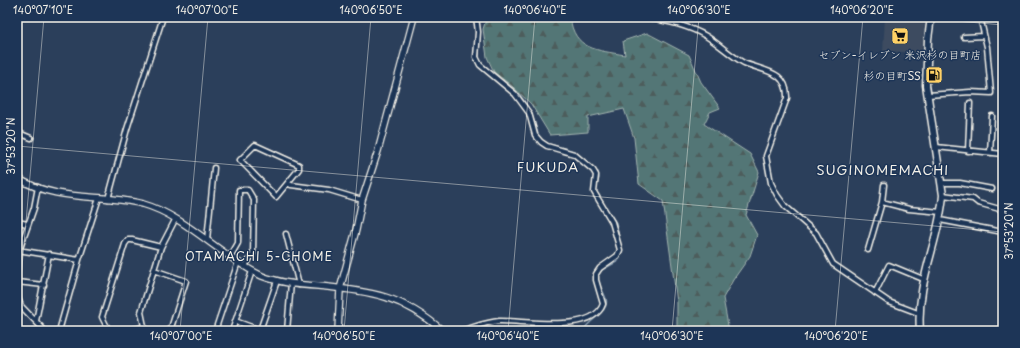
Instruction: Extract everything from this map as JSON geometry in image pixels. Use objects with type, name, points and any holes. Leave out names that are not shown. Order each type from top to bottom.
[{"type":"main road","points":[[921,331],[918,313],[923,279],[942,212],[943,195],[926,73],[931,17]]},
{"type":"street","points":[[108,199],[127,129],[164,17]]},
{"type":"street","points":[[338,331],[340,289],[356,230],[362,200],[378,151],[414,17]]},
{"type":"street","points":[[460,331],[498,321],[566,323],[590,317],[600,310],[603,304],[596,280],[596,274],[600,268],[617,256],[620,250],[612,222],[595,195],[595,172],[574,154],[547,146],[541,142],[535,135],[529,114],[516,94],[484,70],[478,62],[476,17]]},
{"type":"street","points":[[645,17],[678,23],[704,35],[743,62],[767,70],[777,75],[784,82],[787,89],[787,98],[766,156],[771,183],[777,195],[785,206],[816,233],[833,264],[889,302],[918,313]]},
{"type":"street","points":[[915,17],[931,17]]},
{"type":"street","points":[[928,95],[970,92],[991,93],[987,47],[980,17]]},
{"type":"street","points":[[964,36],[984,36]]},
{"type":"street","points":[[968,151],[970,103]]},
{"type":"street","points":[[990,153],[992,116]]},
{"type":"street","points":[[17,137],[18,133],[31,138]]},
{"type":"street","points":[[255,145],[299,166],[299,169],[288,182],[276,197],[240,160],[255,145]]},
{"type":"street","points":[[936,147],[1003,154]]},
{"type":"street","points":[[206,241],[214,168]]},
{"type":"street","points":[[17,178],[38,187],[69,196],[108,199],[148,206],[175,220],[252,271],[277,281],[375,293],[396,299],[422,313],[440,330]]},
{"type":"street","points":[[288,182],[291,185],[329,190],[362,200]]},
{"type":"street","points":[[942,183],[960,183],[992,188]]},
{"type":"street","points":[[868,250],[882,202],[884,185]]},
{"type":"street","points":[[38,187],[34,208],[18,250],[79,260]]},
{"type":"street","points":[[230,257],[238,243],[240,190],[244,189],[248,190],[254,200],[252,254],[245,266]]},
{"type":"street","points":[[943,195],[973,199],[978,203],[1003,210]]},
{"type":"street","points":[[59,331],[79,260],[99,198]]},
{"type":"street","points":[[882,202],[909,209],[942,212]]},
{"type":"street","points":[[126,331],[144,329],[141,312],[161,247],[175,220]]},
{"type":"street","points":[[940,220],[1003,232]]},
{"type":"street","points":[[17,222],[28,224]]},
{"type":"street","points":[[286,234],[299,284]]},
{"type":"street","points":[[109,331],[102,317],[125,244],[128,240],[132,240],[161,247]]},
{"type":"street","points":[[36,321],[49,254]]},
{"type":"street","points":[[215,331],[238,262]]},
{"type":"street","points":[[875,292],[889,265],[923,279]]},
{"type":"street","points":[[154,270],[186,281],[170,331]]},
{"type":"street","points":[[232,331],[252,271]]},
{"type":"street","points":[[235,321],[260,330],[277,281]]},
{"type":"street","points":[[17,282],[44,286]]},
{"type":"street","points":[[287,331],[291,283]]},
{"type":"street","points":[[17,295],[21,306],[45,331]]},
{"type":"shaded area","points":[[885,17],[923,19],[925,21],[922,53],[883,51]]},
{"type":"green space","points":[[487,17],[570,17],[572,28],[576,36],[582,42],[588,46],[605,52],[625,55],[623,41],[647,33],[689,55],[701,82],[720,108],[710,112],[704,124],[750,154],[759,172],[746,215],[757,235],[750,256],[733,280],[723,298],[729,331],[677,331],[677,302],[663,201],[639,184],[634,138],[624,109],[588,117],[588,132],[550,135],[531,104],[494,72],[487,57],[483,29]]},
{"type":"waterway","points":[[478,19],[480,30],[479,59]]},
{"type":"waterway","points":[[500,79],[522,98],[532,116],[539,137]]},
{"type":"waterway","points":[[546,143],[574,151],[595,169]]},
{"type":"waterway","points":[[597,185],[599,178],[598,172]]},
{"type":"waterway","points":[[600,271],[618,261],[622,253],[616,223],[604,205]]},
{"type":"waterway","points":[[583,331],[605,308],[606,299],[598,282]]},
{"type":"place","name":"セブン-イレブン 米沢杉の目町店","points":[[900,36]]},
{"type":"place","name":"杉の目町SS","points":[[934,75]]},
{"type":"district","name":"FUKUDA","points":[[548,166]]},
{"type":"district","name":"SUGINOMEMACHI","points":[[883,169]]},
{"type":"district","name":"OTAMACHI 5-CHOME","points":[[259,256]]}]
